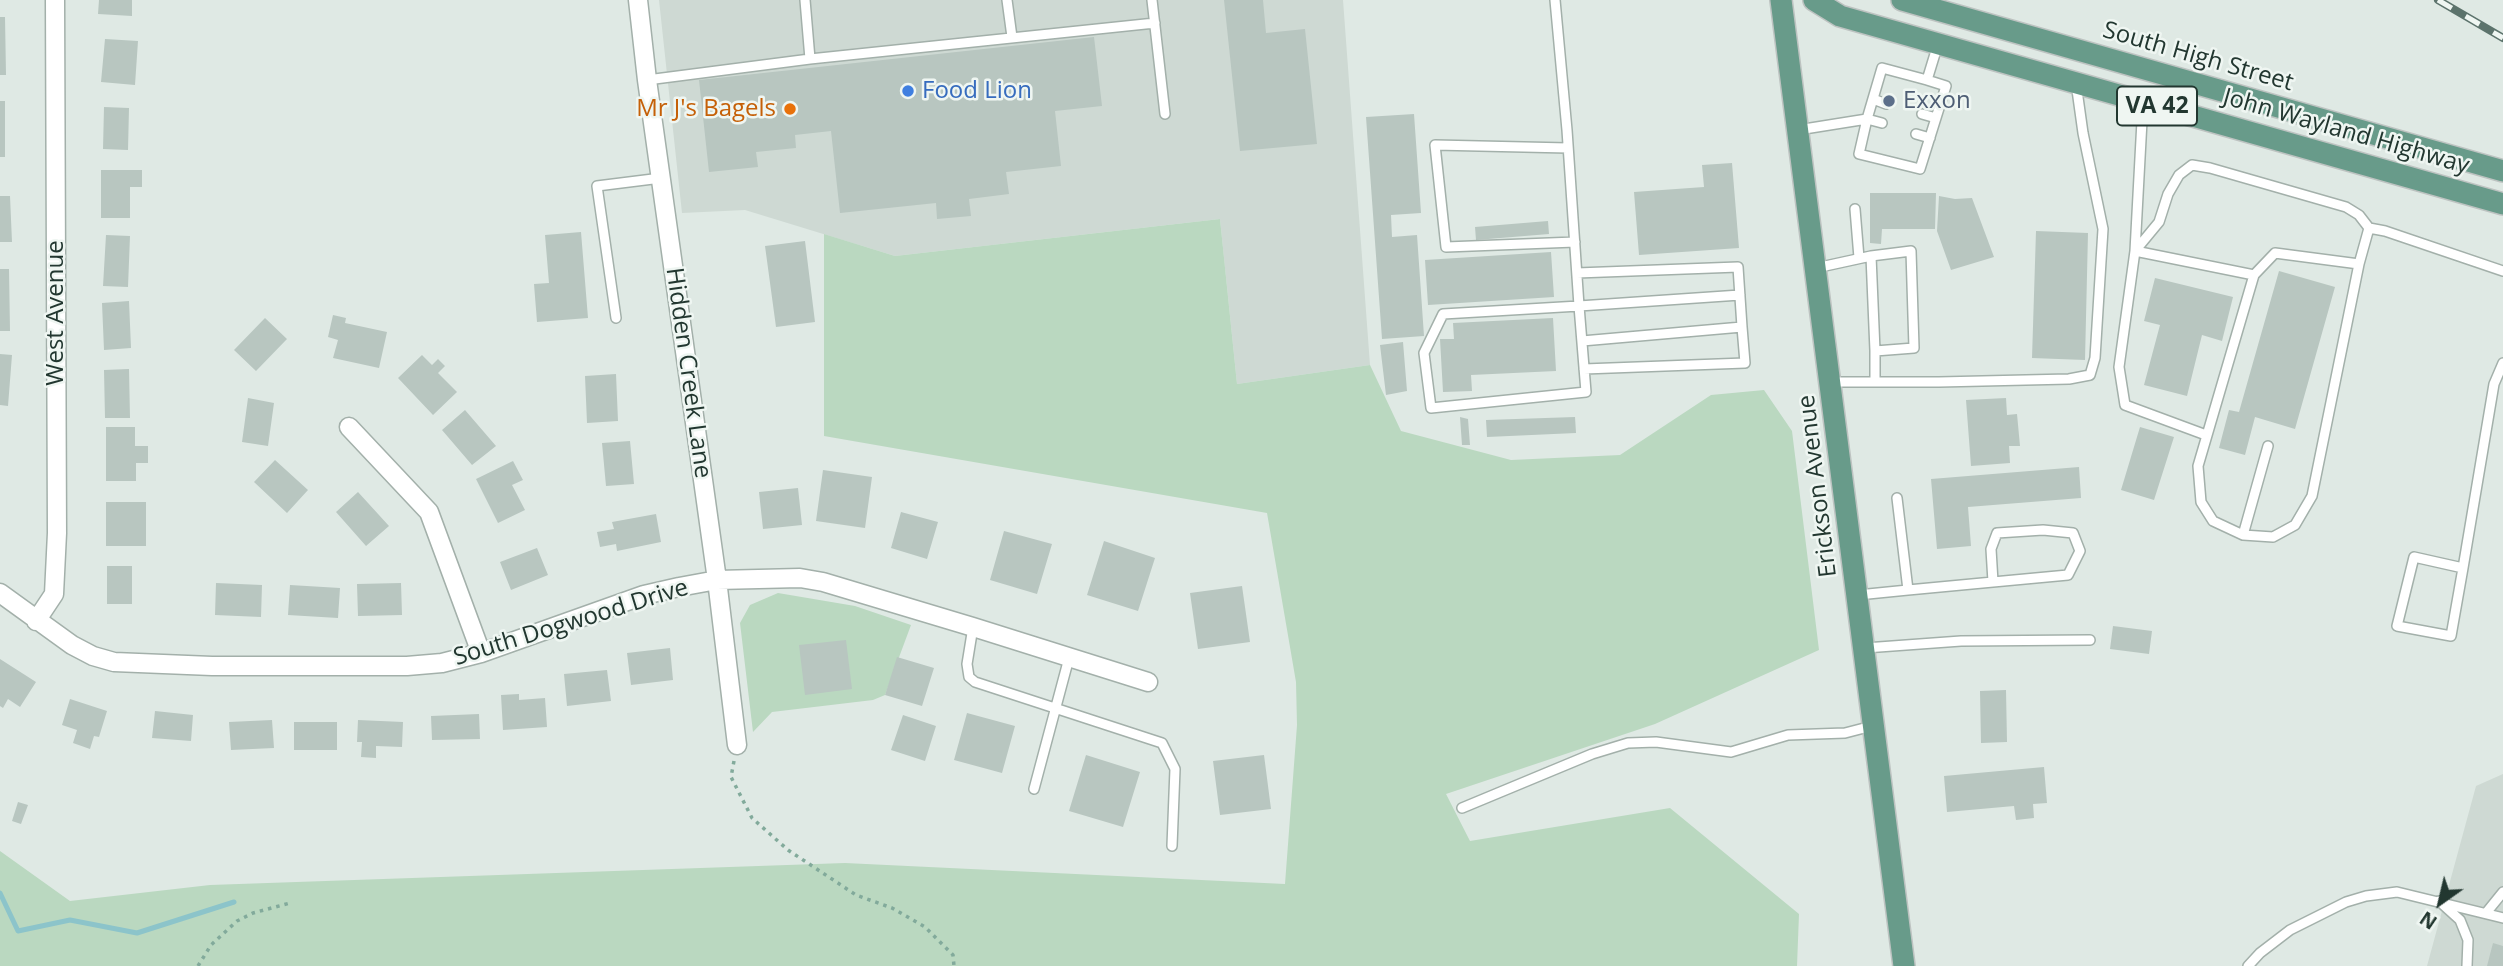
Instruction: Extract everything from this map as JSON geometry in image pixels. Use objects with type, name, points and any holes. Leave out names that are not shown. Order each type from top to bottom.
[{"type":"main road","name":"Erickson Avenue","points":[[1781,0],[1904,966]]},
{"type":"main road","name":"John Wayland Highway","points":[[1814,0],[1840,16],[2503,204]]},
{"type":"main road","name":"South High Street","points":[[1902,0],[1959,12],[2480,165]]},
{"type":"main road","name":"John Wayland Highway","points":[[2480,165],[2503,171]]},
{"type":"street","name":"West Avenue","points":[[36,621],[54,594],[57,533],[55,0]]},
{"type":"street","name":"Hidden Creek Lane","points":[[638,0],[737,745]]},
{"type":"street","points":[[349,427],[429,512],[481,653]]},
{"type":"street","name":"South Dogwood Drive","points":[[0,593],[72,645],[93,656],[114,662],[212,667],[407,666],[442,663],[481,653],[644,595],[717,580],[778,578],[822,582],[973,626],[1148,682]]},
{"type":"lane","points":[[805,0],[810,59]]},
{"type":"lane","points":[[1007,0],[1012,37]]},
{"type":"lane","points":[[1152,0],[1165,114]]},
{"type":"lane","points":[[1555,0],[1568,148],[1579,306],[1586,392],[1431,408],[1423,353],[1443,314],[1579,306],[1740,295]]},
{"type":"lane","points":[[647,80],[810,59],[1155,23]]},
{"type":"lane","points":[[1927,80],[1938,44]]},
{"type":"lane","points":[[1882,68],[1946,86],[1920,169],[1859,154],[1873,99],[1882,68]]},
{"type":"lane","points":[[1831,382],[2043,379],[2090,375],[2095,358],[2103,229],[2083,133],[2076,83]]},
{"type":"lane","points":[[1873,99],[1886,104]]},
{"type":"lane","points":[[2143,102],[2135,251],[2119,367],[2125,405],[2206,435]]},
{"type":"lane","points":[[1922,114],[1936,118]]},
{"type":"lane","points":[[1798,130],[1867,119],[1882,123]]},
{"type":"lane","points":[[1916,134],[1930,138]]},
{"type":"lane","points":[[1568,148],[1435,145],[1446,247],[1575,242]]},
{"type":"lane","points":[[2135,251],[2159,222],[2168,194],[2179,175],[2192,166],[2210,168],[2346,207],[2359,215],[2369,228],[2503,271]]},
{"type":"lane","points":[[616,318],[597,186],[661,178]]},
{"type":"lane","points":[[1855,209],[1859,258]]},
{"type":"lane","points":[[2359,264],[2275,253],[2254,275],[2198,466],[2201,502],[2213,521],[2243,535],[2273,537],[2295,524],[2312,496],[2359,264],[2369,228]]},
{"type":"lane","points":[[1816,268],[1859,258],[1911,251],[1914,348],[1875,351]]},
{"type":"lane","points":[[2135,251],[2254,275]]},
{"type":"lane","points":[[1871,256],[1875,382]]},
{"type":"lane","points":[[1577,273],[1738,267],[1745,363],[1584,369]]},
{"type":"lane","points":[[1582,341],[1742,327]]},
{"type":"lane","points":[[2463,568],[2414,557],[2397,626],[2451,636],[2463,568],[2494,384],[2503,363]]},
{"type":"lane","points":[[2243,535],[2268,446]]},
{"type":"lane","points":[[1897,498],[1908,590]]},
{"type":"lane","points":[[1858,595],[2068,575],[2080,551],[2073,533],[2043,530],[1997,533],[1991,549],[1993,582]]},
{"type":"lane","points":[[973,626],[967,664],[969,677],[987,687],[1165,746],[1175,769],[1172,846]]},
{"type":"lane","points":[[1864,648],[1962,641],[2090,640]]},
{"type":"lane","points":[[1034,789],[1069,658]]},
{"type":"lane","points":[[1462,808],[1592,754],[1628,743],[1656,742],[1731,752],[1788,735],[1845,733],[1874,726]]},
{"type":"lane","points":[[2248,966],[2285,932],[2346,902],[2366,896],[2397,892],[2503,918]]},
{"type":"lane","points":[[2487,913],[2503,892]]},
{"type":"lane","points":[[2438,900],[2459,920],[2468,940],[2467,966]]},
{"type":"path","points":[[737,745],[731,777],[752,818],[788,850],[856,894],[892,908],[925,927],[953,955],[954,966]]},
{"type":"path","points":[[198,966],[211,945],[237,921],[253,913],[290,903]]},
{"type":"shaded area","points":[[659,0],[1343,0],[1370,365],[1237,384],[1220,219],[895,256],[745,210],[682,213]]},
{"type":"shaded area","points":[[2503,774],[2503,966],[2427,966],[2476,786]]},
{"type":"green space","points":[[1220,219],[1237,384],[1370,365],[1401,431],[1511,460],[1620,455],[1711,395],[1764,390],[1792,431],[1819,650],[1655,724],[1446,794],[1470,841],[1670,808],[1799,914],[1797,966],[0,966],[0,851],[70,901],[210,885],[845,863],[1285,884],[1297,725],[1296,682],[1267,513],[824,436],[824,234],[895,256]]},
{"type":"green space","points":[[778,593],[855,606],[911,625],[885,695],[873,700],[772,712],[753,732],[740,623],[750,605]]},
{"type":"building","points":[[99,0],[132,0],[132,16],[98,14]]},
{"type":"building","points":[[1224,0],[1263,0],[1266,33],[1305,29],[1317,144],[1240,151]]},
{"type":"building","points":[[0,17],[5,17],[6,75],[0,75]]},
{"type":"building","points":[[1094,37],[1102,106],[1055,111],[1061,166],[1006,172],[1009,194],[969,199],[971,216],[937,219],[936,203],[840,213],[831,131],[795,135],[796,148],[756,152],[758,167],[709,172],[699,80]]},
{"type":"building","points":[[105,39],[138,41],[135,85],[101,82]]},
{"type":"building","points":[[0,101],[5,101],[5,157],[0,157]]},
{"type":"building","points":[[104,107],[129,108],[128,150],[103,149]]},
{"type":"building","points":[[1414,114],[1421,213],[1391,215],[1392,237],[1417,235],[1424,336],[1382,339],[1366,117]]},
{"type":"building","points":[[1732,163],[1739,248],[1639,255],[1634,192],[1704,187],[1702,165]]},
{"type":"building","points":[[101,170],[142,170],[142,187],[130,187],[130,218],[101,218]]},
{"type":"building","points":[[1870,193],[1936,193],[1935,229],[1882,229],[1881,244],[1870,243]]},
{"type":"building","points":[[0,196],[10,196],[12,242],[0,242]]},
{"type":"building","points":[[1939,196],[1972,198],[1994,257],[1951,270],[1937,231]]},
{"type":"building","points":[[1548,221],[1549,234],[1476,240],[1475,227]]},
{"type":"building","points":[[2036,231],[2088,233],[2085,360],[2032,358]]},
{"type":"building","points":[[581,232],[588,318],[537,322],[534,284],[549,283],[545,235]]},
{"type":"building","points":[[106,235],[130,236],[128,287],[103,286]]},
{"type":"building","points":[[805,241],[815,322],[776,327],[765,246]]},
{"type":"building","points":[[1551,252],[1554,297],[1428,305],[1425,260]]},
{"type":"building","points":[[0,269],[9,269],[10,331],[0,331]]},
{"type":"building","points":[[2279,271],[2335,287],[2295,429],[2255,417],[2245,455],[2219,448],[2229,410],[2239,412]]},
{"type":"building","points":[[2155,278],[2233,297],[2222,341],[2202,335],[2187,396],[2144,385],[2160,325],[2144,321]]},
{"type":"building","points":[[129,301],[131,348],[104,350],[102,303]]},
{"type":"building","points":[[333,315],[346,318],[345,323],[387,332],[379,368],[333,358],[338,340],[328,337]]},
{"type":"building","points":[[265,318],[287,339],[256,371],[234,350]]},
{"type":"building","points":[[1553,318],[1556,371],[1471,375],[1472,391],[1443,392],[1440,339],[1454,339],[1453,323]]},
{"type":"building","points":[[1403,342],[1407,391],[1386,395],[1380,345]]},
{"type":"building","points":[[0,354],[12,355],[8,406],[0,405]]},
{"type":"building","points":[[422,355],[432,365],[438,359],[445,366],[438,373],[457,392],[433,415],[398,378]]},
{"type":"building","points":[[129,369],[130,418],[105,418],[104,370]]},
{"type":"building","points":[[616,374],[618,421],[587,423],[585,376]]},
{"type":"building","points":[[248,398],[274,403],[268,446],[242,442]]},
{"type":"building","points":[[2006,398],[2007,415],[2017,414],[2020,446],[2009,446],[2010,463],[1971,466],[1966,400]]},
{"type":"building","points":[[465,410],[496,446],[472,465],[442,430]]},
{"type":"building","points":[[1460,417],[1468,419],[1470,445],[1462,445]]},
{"type":"building","points":[[1575,417],[1576,433],[1487,437],[1486,420]]},
{"type":"building","points":[[106,427],[135,427],[135,446],[148,446],[148,463],[136,463],[136,481],[106,481]]},
{"type":"building","points":[[2140,427],[2174,437],[2154,500],[2121,490]]},
{"type":"building","points":[[630,441],[634,484],[606,486],[602,443]]},
{"type":"building","points":[[275,460],[308,490],[287,513],[254,482]]},
{"type":"building","points":[[513,461],[523,480],[512,485],[525,510],[498,523],[476,479]]},
{"type":"building","points":[[2079,467],[2081,498],[1968,507],[1971,546],[1937,549],[1931,479]]},
{"type":"building","points":[[823,470],[872,477],[865,528],[816,521]]},
{"type":"building","points":[[798,488],[802,525],[763,529],[759,492]]},
{"type":"building","points":[[358,492],[389,526],[366,546],[336,512]]},
{"type":"building","points":[[106,502],[146,502],[146,546],[106,546]]},
{"type":"building","points":[[901,512],[938,522],[927,559],[891,548]]},
{"type":"building","points":[[656,514],[661,542],[617,551],[616,544],[600,547],[597,532],[614,529],[612,522]]},
{"type":"building","points":[[1004,531],[1052,544],[1037,594],[990,580]]},
{"type":"building","points":[[1104,541],[1155,558],[1138,611],[1087,595]]},
{"type":"building","points":[[537,548],[548,575],[511,590],[500,562]]},
{"type":"building","points":[[107,566],[132,566],[132,604],[107,604]]},
{"type":"building","points":[[216,583],[262,585],[261,617],[215,615]]},
{"type":"building","points":[[401,583],[402,615],[358,616],[357,584]]},
{"type":"building","points":[[290,585],[340,588],[338,618],[288,615]]},
{"type":"building","points":[[1242,586],[1250,642],[1198,649],[1190,593]]},
{"type":"building","points":[[2113,626],[2152,631],[2149,654],[2110,649]]},
{"type":"building","points":[[846,640],[852,689],[805,695],[799,645]]},
{"type":"building","points":[[670,648],[673,680],[631,685],[627,653]]},
{"type":"building","points":[[897,657],[934,668],[922,706],[885,695]]},
{"type":"building","points":[[0,659],[36,682],[20,707],[8,699],[3,708],[0,706]]},
{"type":"building","points":[[607,670],[611,701],[567,706],[564,674]]},
{"type":"building","points":[[2006,690],[2007,742],[1981,743],[1980,691]]},
{"type":"building","points":[[519,694],[519,700],[545,698],[547,727],[503,730],[501,695]]},
{"type":"building","points":[[70,699],[107,711],[99,737],[94,736],[90,749],[73,743],[77,730],[62,725]]},
{"type":"building","points":[[155,711],[193,715],[191,741],[152,738]]},
{"type":"building","points":[[967,713],[1015,726],[1002,773],[954,760]]},
{"type":"building","points":[[479,714],[480,739],[432,740],[431,716]]},
{"type":"building","points":[[903,715],[936,726],[925,761],[891,750]]},
{"type":"building","points":[[272,720],[274,748],[231,750],[229,722]]},
{"type":"building","points":[[358,720],[403,722],[402,747],[376,746],[376,758],[361,757],[362,742],[357,742]]},
{"type":"building","points":[[294,722],[337,722],[337,750],[294,750]]},
{"type":"building","points":[[1086,755],[1140,772],[1123,827],[1069,811]]},
{"type":"building","points":[[1264,755],[1271,809],[1220,815],[1213,761]]},
{"type":"building","points":[[2044,767],[2047,803],[2033,804],[2034,818],[2016,820],[2014,806],[1947,812],[1944,776]]},
{"type":"building","points":[[18,802],[28,805],[21,824],[12,821]]},
{"type":"building","points":[[2493,943],[2503,946],[2503,966],[2487,966]]},
{"type":"waterway","points":[[0,893],[18,931],[70,920],[137,933],[234,902]]},
{"type":"railway","points":[[2438,0],[2503,38]]},
{"type":"place","name":"Food Lion","points":[[908,91]]},
{"type":"place","name":"Exxon","points":[[1889,101]]},
{"type":"place","name":"Mr J's Bagels","points":[[790,109]]}]
